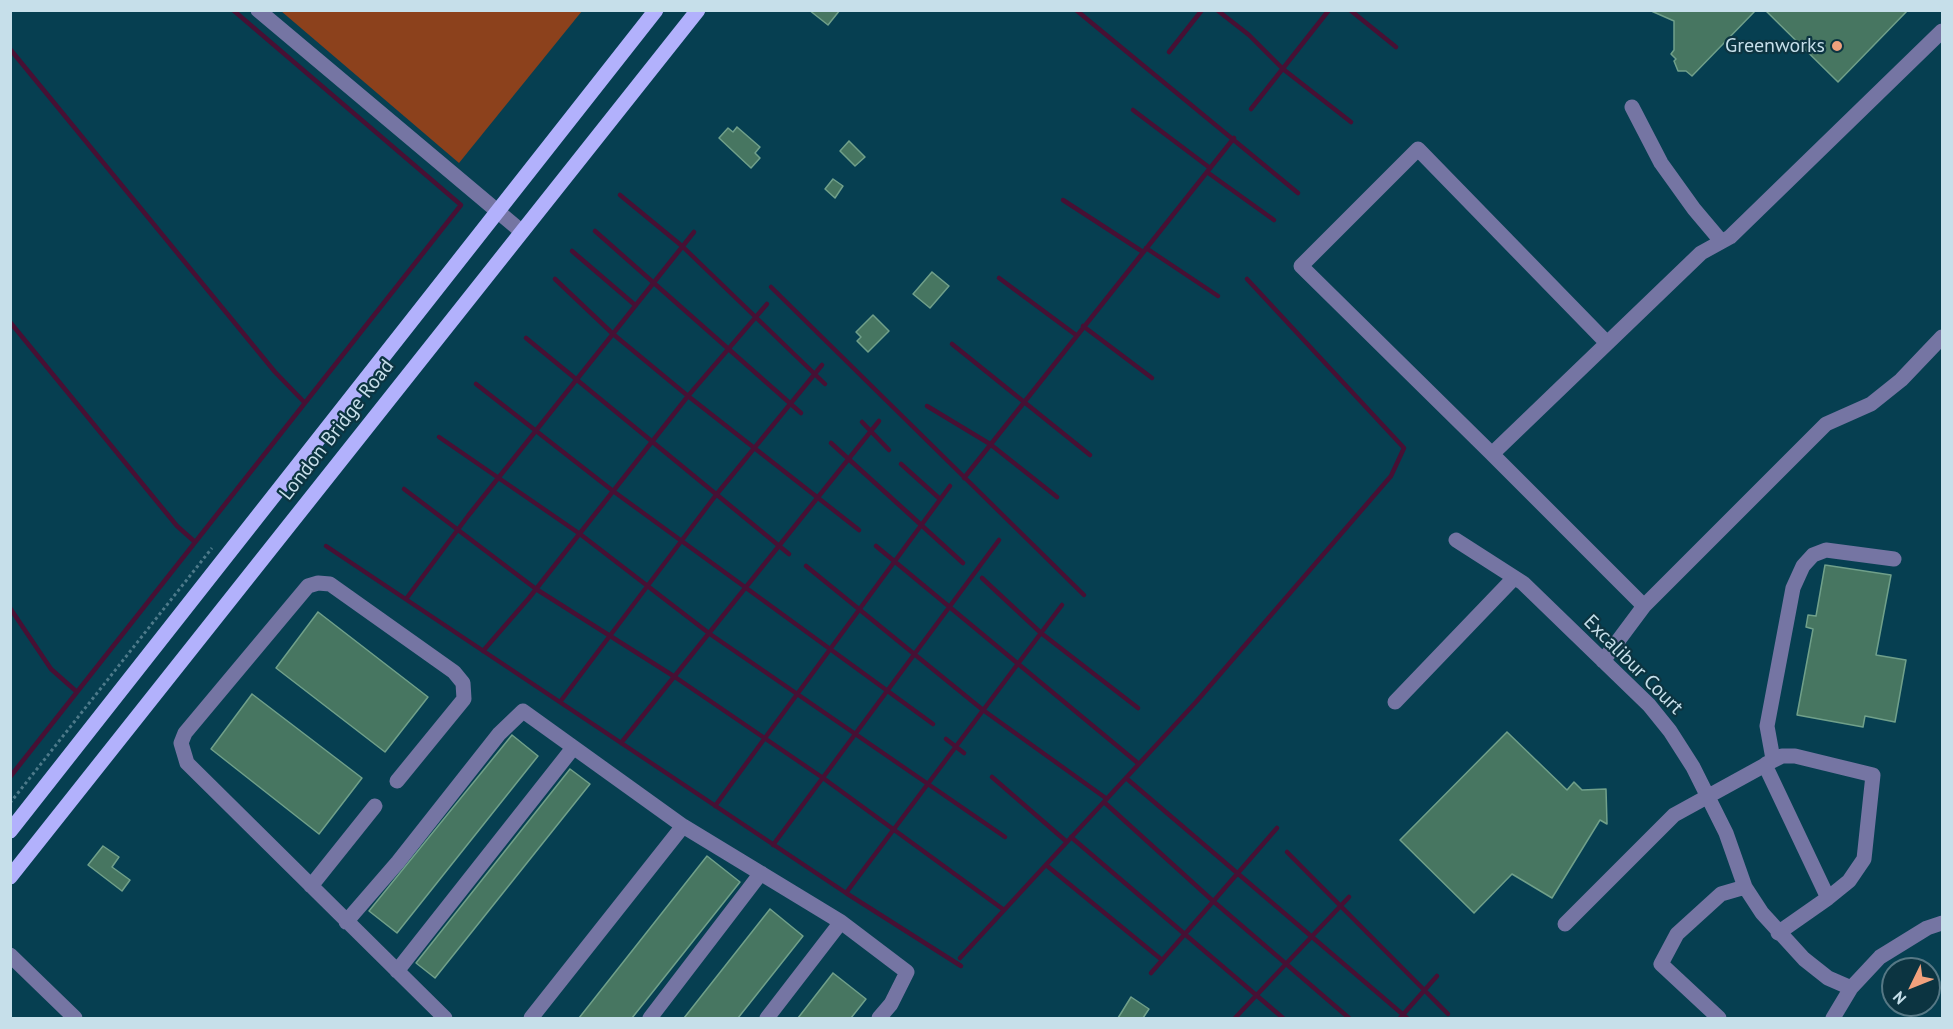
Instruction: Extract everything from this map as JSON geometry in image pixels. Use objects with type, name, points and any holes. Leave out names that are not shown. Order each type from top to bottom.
[{"type":"main road","name":"London Bridge Road","points":[[10,831],[656,10]]},
{"type":"main road","name":"London Bridge Road","points":[[10,877],[698,10]]},
{"type":"street","points":[[258,10],[521,231]]},
{"type":"street","points":[[1492,454],[1701,253],[1731,237],[1942,31]]},
{"type":"street","points":[[1632,107],[1661,163],[1694,209],[1721,241]]},
{"type":"street","points":[[1607,343],[1418,149],[1301,266],[1644,606]]},
{"type":"street","points":[[1603,661],[1644,606],[1826,424],[1871,404],[1901,380],[1942,337]]},
{"type":"street","name":"Excalibur Court","points":[[1456,540],[1514,578],[1649,705],[1670,731],[1708,796],[1726,833],[1745,887],[1778,933],[1820,972],[1851,988]]},
{"type":"street","points":[[1828,898],[1769,762],[1767,726],[1793,588],[1803,566],[1813,555],[1826,550],[1894,559]]},
{"type":"street","points":[[1395,702],[1514,578]]},
{"type":"street","points":[[397,781],[465,699],[463,682],[454,672],[330,584],[318,583],[308,586],[185,733],[181,743],[187,763],[445,1018]]},
{"type":"street","points":[[346,922],[398,862],[499,734],[523,711],[683,826],[841,922],[907,972],[891,1004],[879,1018]]},
{"type":"street","points":[[397,971],[573,748]]},
{"type":"street","points":[[1565,924],[1664,823],[1769,762],[1795,756],[1873,775],[1864,859],[1855,875],[1828,898],[1778,933]]},
{"type":"street","points":[[311,886],[375,806]]},
{"type":"street","points":[[531,1018],[683,826]]},
{"type":"street","points":[[650,1018],[761,873]]},
{"type":"street","points":[[1719,1018],[1661,964],[1677,934],[1722,894],[1745,887]]},
{"type":"street","points":[[768,1018],[841,922]]},
{"type":"street","points":[[1833,1018],[1851,988],[1880,957],[1927,928],[1942,923]]},
{"type":"street","points":[[10,955],[72,1018]]},
{"type":"shaded area","points":[[281,11],[582,11],[459,163]]},
{"type":"building","points":[[809,10],[840,10],[828,25]]},
{"type":"building","name":"Greenworks","points":[[1649,10],[1756,10],[1692,76],[1686,71],[1678,71],[1674,61],[1676,59],[1671,54],[1674,50],[1674,21]]},
{"type":"building","name":"Greenworks","points":[[1765,10],[1908,10],[1838,82]]},
{"type":"building","points":[[737,127],[760,147],[755,153],[760,158],[751,168],[719,138],[728,128],[733,132]]},
{"type":"building","points":[[849,141],[865,157],[855,166],[840,151]]},
{"type":"building","points":[[833,179],[843,186],[835,198],[825,189]]},
{"type":"building","points":[[932,272],[949,286],[930,308],[913,294]]},
{"type":"building","points":[[873,315],[889,331],[868,352],[857,341],[861,337],[856,332]]},
{"type":"building","points":[[1825,565],[1891,575],[1876,655],[1906,660],[1895,722],[1865,716],[1863,727],[1797,715],[1813,629],[1806,627],[1808,615],[1816,616]]},
{"type":"building","points":[[318,612],[428,697],[385,752],[276,668]]},
{"type":"building","points":[[252,694],[362,778],[319,834],[211,749]]},
{"type":"building","points":[[1507,732],[1567,790],[1574,782],[1582,790],[1606,789],[1607,824],[1600,820],[1552,898],[1512,874],[1474,913],[1400,840]]},
{"type":"building","points":[[512,735],[538,756],[397,933],[369,911]]},
{"type":"building","points":[[570,769],[590,784],[435,978],[416,963]]},
{"type":"building","points":[[103,846],[119,857],[112,867],[130,880],[122,891],[88,865]]},
{"type":"building","points":[[707,856],[740,882],[632,1018],[579,1018]]},
{"type":"building","points":[[770,909],[803,936],[738,1018],[684,1018]]},
{"type":"building","points":[[833,973],[866,999],[851,1018],[798,1018]]},
{"type":"building","points":[[1131,997],[1149,1009],[1143,1018],[1118,1018]]},
{"type":"waterway","points":[[10,777],[461,205],[233,10]]},
{"type":"waterway","points":[[1076,10],[1298,193]]},
{"type":"waterway","points":[[1169,52],[1202,10]]},
{"type":"waterway","points":[[1217,10],[1249,35],[1283,69],[1351,122]]},
{"type":"waterway","points":[[1251,109],[1329,10]]},
{"type":"waterway","points":[[1350,10],[1396,47]]},
{"type":"waterway","points":[[10,49],[275,372],[305,403]]},
{"type":"waterway","points":[[1133,110],[1210,168]]},
{"type":"waterway","points":[[964,478],[1234,138]]},
{"type":"waterway","points":[[1207,172],[1274,220]]},
{"type":"waterway","points":[[620,195],[682,246],[825,384]]},
{"type":"waterway","points":[[1063,200],[1143,252]]},
{"type":"waterway","points":[[595,231],[801,413]]},
{"type":"waterway","points":[[406,599],[468,516],[694,232]]},
{"type":"waterway","points":[[1146,248],[1218,296]]},
{"type":"waterway","points":[[572,251],[635,305]]},
{"type":"waterway","points":[[999,278],[1076,335]]},
{"type":"waterway","points":[[555,279],[613,334],[688,396],[859,530]]},
{"type":"waterway","points":[[960,958],[1196,702],[1391,476],[1404,448],[1247,279]]},
{"type":"waterway","points":[[771,287],[1084,595]]},
{"type":"waterway","points":[[483,651],[529,598],[688,396],[767,304]]},
{"type":"waterway","points":[[10,322],[177,526],[195,542]]},
{"type":"waterway","points":[[1083,326],[1152,378]]},
{"type":"waterway","points":[[526,338],[789,554]]},
{"type":"waterway","points":[[952,344],[1090,455]]},
{"type":"waterway","points":[[560,702],[716,495],[822,365]]},
{"type":"waterway","points":[[476,384],[613,491],[933,724]]},
{"type":"waterway","points":[[927,406],[990,444],[1057,497]]},
{"type":"waterway","points":[[621,743],[879,421]]},
{"type":"waterway","points":[[862,422],[889,450]]},
{"type":"waterway","points":[[439,437],[580,534],[710,634],[1005,837]]},
{"type":"waterway","points":[[831,443],[963,563]]},
{"type":"waterway","points":[[901,464],[940,499]]},
{"type":"waterway","points":[[715,806],[950,486]]},
{"type":"waterway","points":[[404,489],[536,589],[675,677],[823,778],[1004,910]]},
{"type":"waterway","points":[[773,845],[999,540]]},
{"type":"waterway","points":[[326,546],[846,893]]},
{"type":"waterway","points":[[876,546],[1139,764]]},
{"type":"waterway","points":[[806,566],[983,710],[1107,799]]},
{"type":"waterway","points":[[982,578],[1041,633],[1138,708]]},
{"type":"waterway","points":[[961,966],[846,893],[1062,605]]},
{"type":"waterway","points":[[10,608],[51,669],[77,692]]},
{"type":"waterway","points":[[946,739],[964,753]]},
{"type":"waterway","points":[[992,777],[1067,842]]},
{"type":"waterway","points":[[1126,778],[1407,1018]]},
{"type":"waterway","points":[[1104,802],[1213,901],[1349,1018]]},
{"type":"waterway","points":[[1151,973],[1277,828]]},
{"type":"waterway","points":[[1071,837],[1283,1018]]},
{"type":"waterway","points":[[1287,852],[1448,1014]]},
{"type":"waterway","points":[[1046,865],[1162,960]]},
{"type":"waterway","points":[[1235,1018],[1349,897]]},
{"type":"waterway","points":[[1400,1018],[1437,976]]},
{"type":"place","name":"Greenworks","points":[[1837,46]]}]
